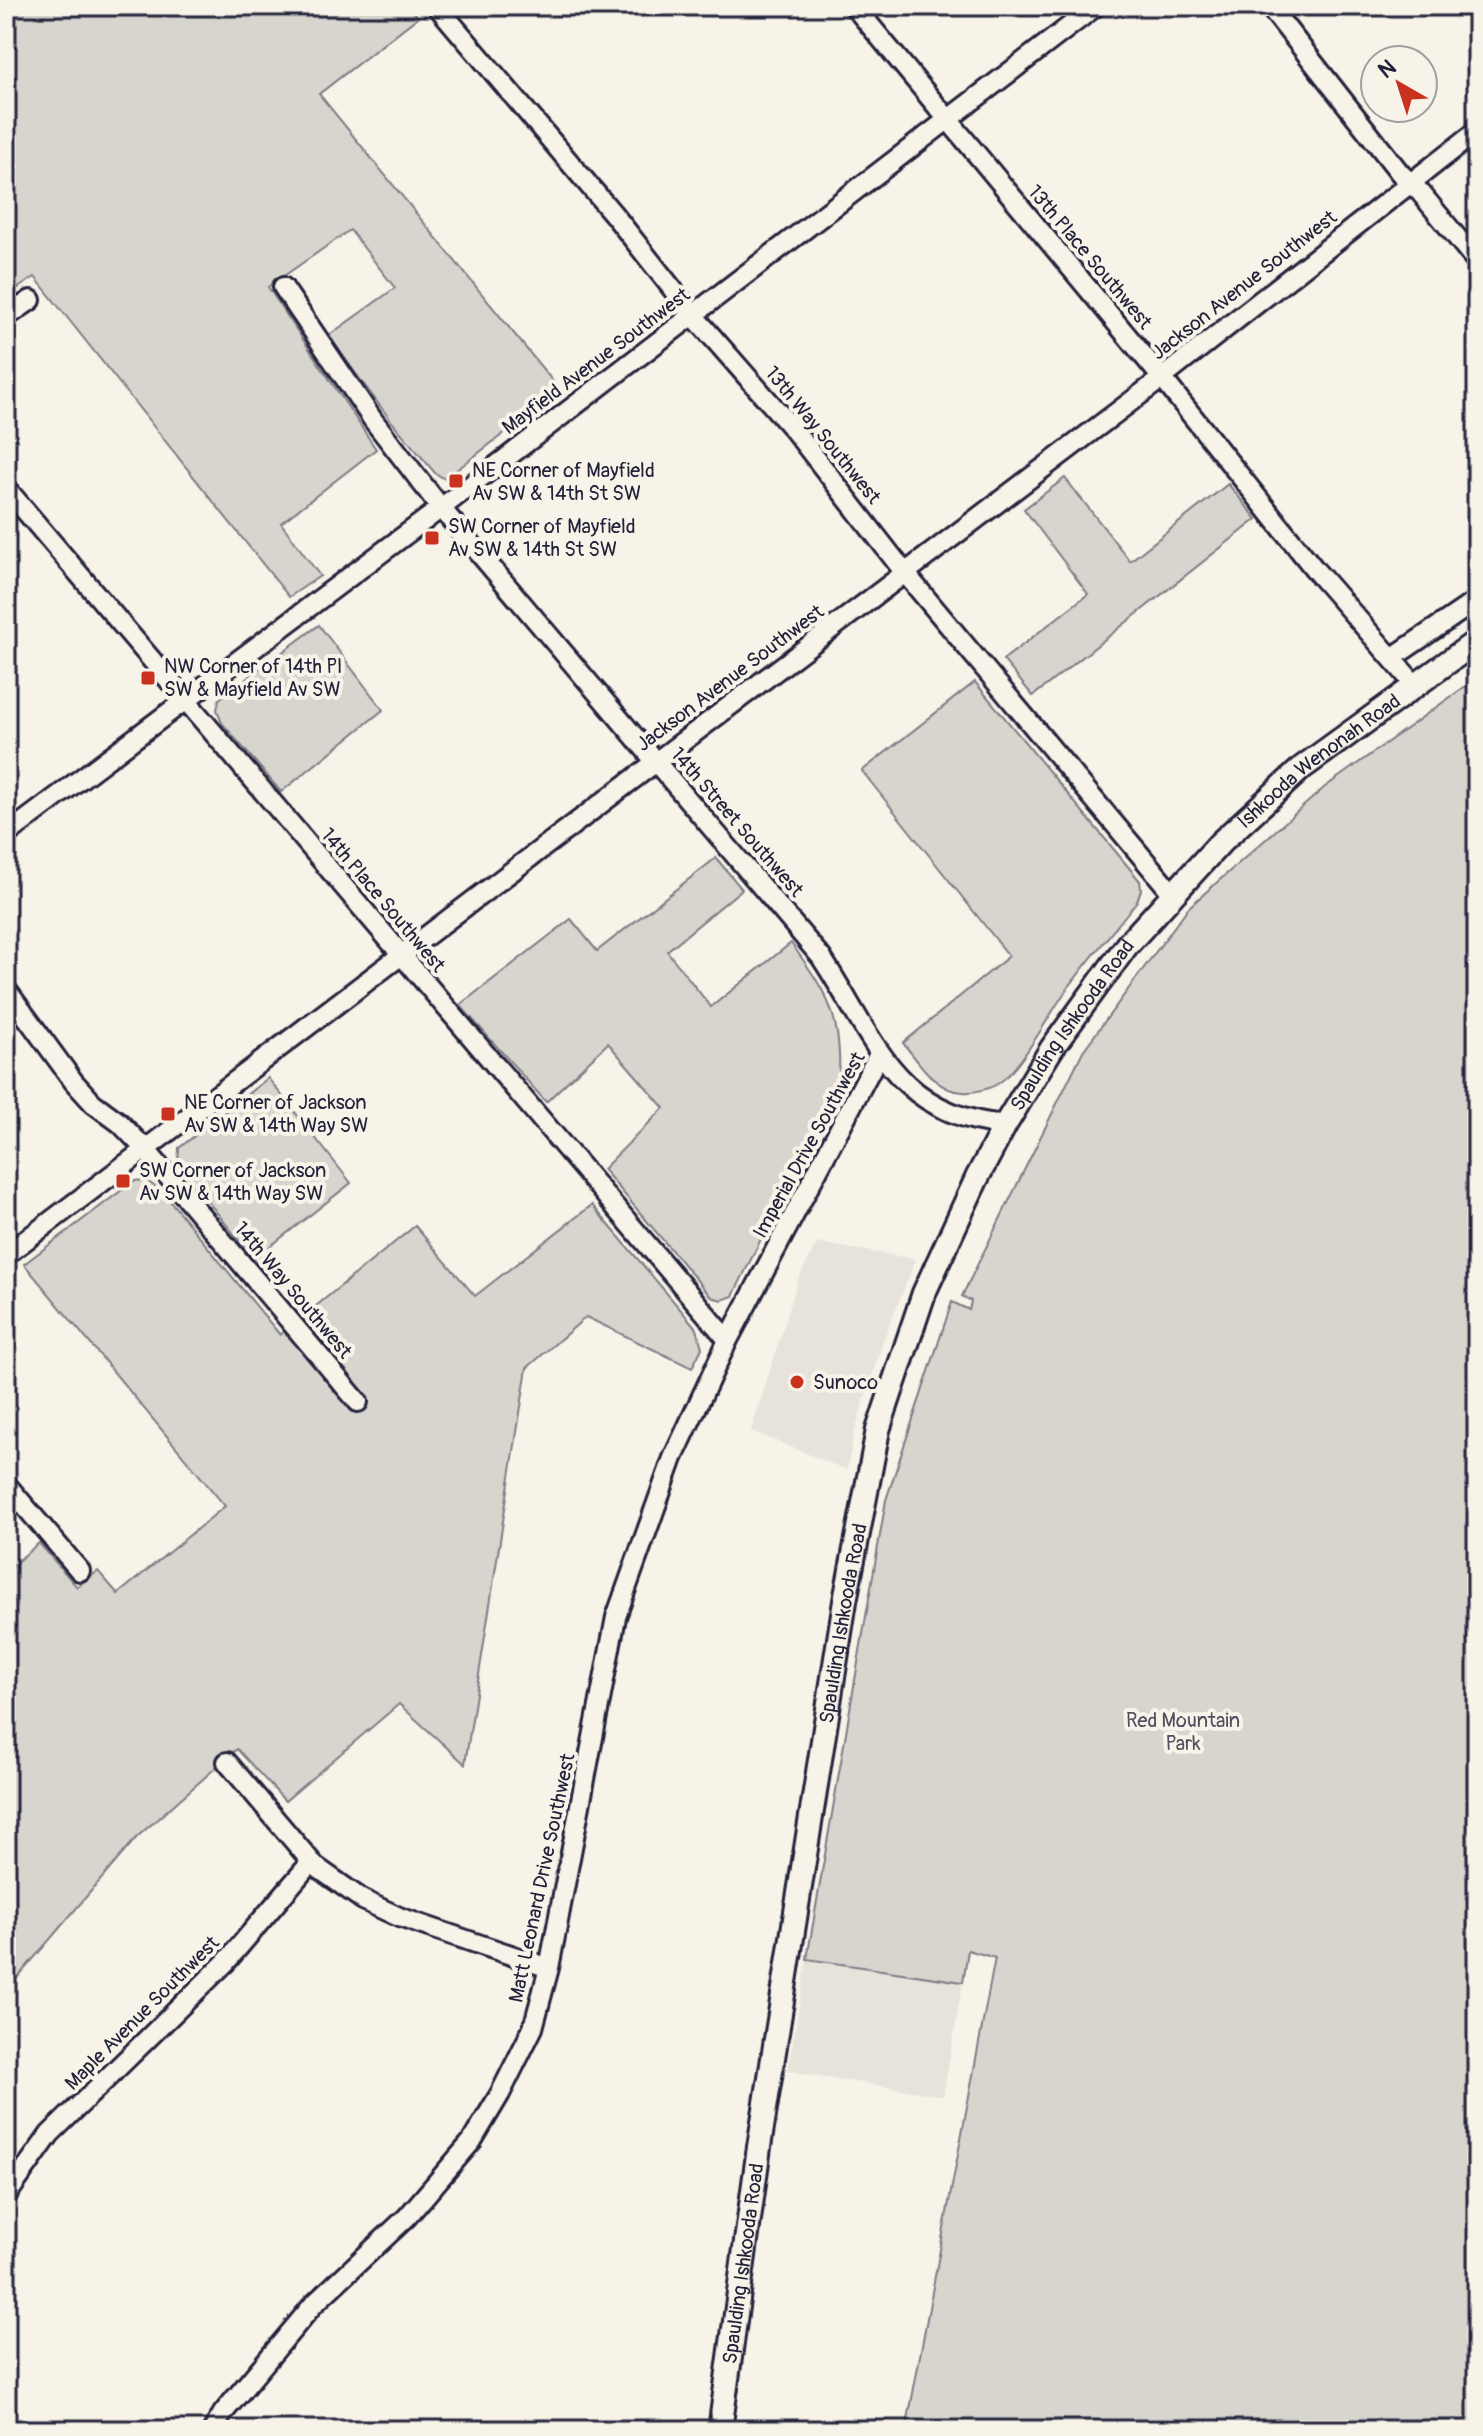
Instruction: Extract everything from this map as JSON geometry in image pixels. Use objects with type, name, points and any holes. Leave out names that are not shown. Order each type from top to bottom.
[{"type":"street","name":"13th Way Southwest","points":[[437,6],[615,216],[693,315],[793,429],[905,573],[1173,894]]},
{"type":"street","name":"13th Place Southwest","points":[[854,6],[1162,378],[1316,571],[1414,684]]},
{"type":"street","name":"Mayfield Avenue Southwest","points":[[6,835],[441,508],[1096,6]]},
{"type":"street","points":[[1269,6],[1477,262]]},
{"type":"street","name":"Jackson Avenue Southwest","points":[[6,1255],[1162,378],[1477,131]]},
{"type":"street","name":"14th Street Southwest","points":[[283,287],[373,420],[441,508],[821,957],[879,1054]]},
{"type":"street","points":[[6,317],[31,300]]},
{"type":"street","name":"14th Place Southwest","points":[[6,488],[728,1340]]},
{"type":"street","points":[[1392,658],[1477,600]]},
{"type":"street","name":"Ishkooda Wenonah Road","points":[[1173,894],[1221,842],[1303,767],[1477,641]]},
{"type":"street","name":"Spaulding Ishkooda Road","points":[[720,2430],[759,2147],[842,1617],[878,1430],[924,1293],[1005,1125],[1088,996],[1127,945],[1173,894]]},
{"type":"street","name":"14th Way Southwest","points":[[6,989],[74,1082],[146,1150],[358,1402]]},
{"type":"street","name":"Imperial Drive Southwest","points":[[728,1340],[879,1054],[908,1085],[951,1114],[1005,1125]]},
{"type":"street","name":"Matt Leonard Drive Southwest","points":[[213,2430],[232,2402],[313,2305],[407,2217],[472,2141],[533,2028],[549,1968],[616,1617],[673,1458],[728,1340]]},
{"type":"street","points":[[6,1484],[80,1571]]},
{"type":"street","points":[[227,1762],[311,1862],[363,1900],[399,1917],[549,1968]]},
{"type":"street","name":"Maple Avenue Southwest","points":[[6,2196],[50,2134],[226,1962],[311,1862]]},
{"type":"shaded area","points":[[817,1243],[916,1259],[884,1338],[854,1433],[847,1470],[751,1431],[798,1280]]},
{"type":"shaded area","points":[[807,1959],[963,1982],[943,2096],[788,2071]]},
{"type":"green space","points":[[6,6],[409,6],[418,17],[319,94],[560,390],[445,479],[435,473],[392,422],[328,336],[395,288],[350,230],[268,287],[376,449],[281,523],[320,576],[289,597],[35,277],[6,296]]},
{"type":"green space","points":[[1065,478],[1130,561],[1228,484],[1257,519],[1033,696],[1003,660],[1088,594],[1024,509]]},
{"type":"green space","points":[[319,625],[383,710],[281,792],[222,723],[217,710],[219,699]]},
{"type":"green space","name":"Red Mountain Park","points":[[1477,678],[1477,2430],[906,2430],[995,1958],[968,1950],[963,1982],[807,1959],[886,1500],[952,1302],[969,1310],[971,1301],[962,1296],[1083,1051],[1188,908],[1325,787]]},
{"type":"green space","points":[[975,682],[1140,881],[1141,890],[1137,901],[1068,988],[1017,1065],[995,1085],[967,1092],[944,1087],[936,1081],[903,1043],[1009,956],[862,771]]},
{"type":"green space","points":[[716,858],[742,889],[667,951],[711,1007],[791,943],[815,977],[830,1007],[839,1058],[839,1080],[733,1296],[722,1300],[711,1297],[603,1169],[664,1108],[608,1043],[546,1102],[460,1005],[571,919],[597,951]]},
{"type":"green space","points":[[268,1078],[351,1183],[254,1259],[178,1164],[179,1148]]},
{"type":"green space","points":[[145,1180],[162,1191],[280,1335],[415,1226],[475,1296],[592,1205],[697,1329],[702,1348],[692,1368],[586,1317],[527,1368],[465,1764],[399,1704],[285,1801],[237,1749],[137,1837],[6,1991],[6,1571],[39,1543],[77,1587],[98,1571],[118,1594],[225,1506],[24,1264],[134,1181]]},
{"type":"place","name":"NE Corner of Mayfield Av SW & 14th St SW","points":[[456,481]]},
{"type":"place","name":"SW Corner of Mayfield Av SW & 14th St SW","points":[[432,538]]},
{"type":"place","name":"NW Corner of 14th Pl SW & Mayfield Av SW","points":[[148,678]]},
{"type":"place","name":"NE Corner of Jackson Av SW & 14th Way SW","points":[[168,1114]]},
{"type":"place","name":"SW Corner of Jackson Av SW & 14th Way SW","points":[[123,1181]]},
{"type":"place","name":"Sunoco","points":[[797,1382]]}]
